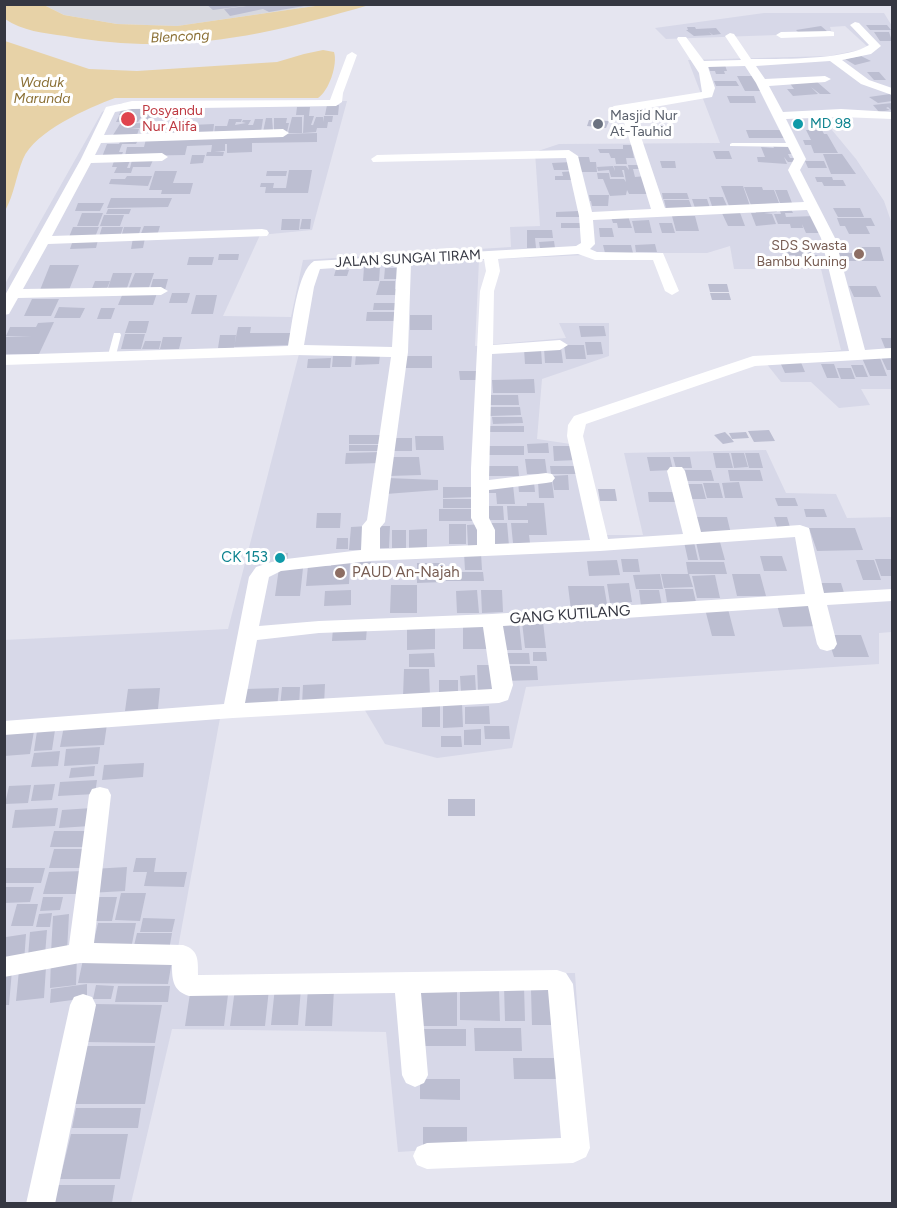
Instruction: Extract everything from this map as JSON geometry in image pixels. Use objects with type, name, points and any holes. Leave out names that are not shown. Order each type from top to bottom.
[{"type":"street","points":[[700,64],[844,58],[867,53],[876,48],[855,25]]},
{"type":"street","points":[[781,35],[827,30],[844,58]]},
{"type":"street","points":[[730,36],[762,83],[800,159],[794,170],[828,238],[858,354]]},
{"type":"street","points":[[614,110],[708,95],[709,89],[700,64],[682,39]]},
{"type":"street","points":[[4,311],[87,159],[110,110],[123,106],[334,103],[352,55]]},
{"type":"street","points":[[832,58],[865,82],[892,92]]},
{"type":"street","points":[[762,83],[825,78]]},
{"type":"street","points":[[878,86],[892,84]]},
{"type":"street","points":[[780,116],[841,113],[892,115]]},
{"type":"street","points":[[629,119],[659,213]]},
{"type":"street","points":[[96,139],[283,133]]},
{"type":"street","points":[[377,159],[569,154],[576,167],[586,216],[588,244],[580,250]]},
{"type":"street","points":[[87,159],[162,157]]},
{"type":"street","points":[[586,216],[810,206]]},
{"type":"street","points":[[44,240],[262,233]]},
{"type":"street","name":"JALAN SUNGAI TIRAM","points":[[295,350],[306,287],[314,267],[327,262],[580,250],[595,256],[658,256],[672,291]]},
{"type":"street","points":[[486,551],[486,530],[480,518],[482,486],[480,468],[487,291],[493,271],[490,255]]},
{"type":"street","points":[[370,555],[371,526],[376,522],[400,352],[404,259]]},
{"type":"street","points":[[15,294],[161,291]]},
{"type":"street","points":[[485,350],[560,345]]},
{"type":"street","points":[[4,360],[295,350],[400,352]]},
{"type":"street","points":[[600,545],[575,436],[576,425],[580,420],[753,362],[892,353]]},
{"type":"street","points":[[676,471],[694,539]]},
{"type":"street","points":[[482,486],[546,478]]},
{"type":"street","points":[[233,711],[259,577],[263,570],[278,566],[370,555],[600,545],[803,532],[812,585],[827,644]]},
{"type":"street","name":"GANG KUTILANG","points":[[249,634],[319,627],[492,620],[892,595]]},
{"type":"street","points":[[4,728],[501,695],[503,685],[492,620]]},
{"type":"street","points":[[80,953],[100,795]]},
{"type":"street","points":[[4,967],[80,953],[183,955],[185,957],[185,981],[189,986],[555,980],[560,984],[576,1148],[573,1150],[427,1156]]},
{"type":"street","points":[[407,983],[415,1075]]},
{"type":"street","points":[[40,1203],[83,1005]]},
{"type":"lane","points":[[147,4],[172,4]]},
{"type":"lane","points":[[732,145],[793,145]]},
{"type":"lane","points":[[112,355],[117,335]]},
{"type":"shaded area","points":[[44,5],[322,5],[177,26],[117,24],[64,15]]},
{"type":"shaded area","points":[[764,13],[884,13],[892,26],[892,115],[841,111],[817,112],[856,159],[884,201],[892,224],[892,389],[861,389],[870,405],[839,408],[811,382],[781,382],[762,358],[841,350],[821,269],[734,269],[730,246],[707,253],[627,253],[479,260],[475,346],[566,338],[559,323],[609,323],[609,356],[542,379],[537,439],[584,446],[603,535],[643,535],[624,453],[766,450],[786,493],[836,494],[847,518],[892,517],[892,632],[879,633],[879,664],[526,687],[512,748],[437,758],[385,744],[363,707],[220,718],[173,975],[575,973],[586,1140],[398,1152],[386,1032],[172,1029],[131,1203],[5,1203],[4,640],[228,629],[300,350],[5,359],[5,284],[102,112],[121,103],[347,101],[312,230],[260,235],[223,316],[291,317],[303,260],[511,247],[510,227],[540,226],[535,152],[559,144],[720,143],[688,60],[829,56],[869,48],[845,26],[830,27],[832,33],[666,39],[655,28]]},
{"type":"water","name":"Blencong","points":[[4,5],[44,5],[64,15],[117,24],[177,26],[322,5],[369,5],[255,34],[219,40],[144,44],[106,42],[26,29],[5,19]]},
{"type":"water","name":"Waduk Marunda","points":[[5,41],[89,69],[137,71],[277,62],[323,50],[334,52],[335,63],[329,84],[318,98],[115,98],[91,108],[50,130],[29,149],[23,159],[5,211]]},
{"type":"building","points":[[206,4],[243,5],[243,6],[213,10]]},
{"type":"building","points":[[261,4],[304,4],[304,6],[269,12],[263,9],[230,16],[224,9]]},
{"type":"building","points":[[866,25],[887,25],[891,30],[870,30]]},
{"type":"building","points":[[821,26],[828,32],[799,33],[796,30]]},
{"type":"building","points":[[687,27],[716,28],[721,34],[713,35],[709,32],[712,35],[694,36],[686,30],[688,30]]},
{"type":"building","points":[[874,32],[889,32],[892,41],[880,41]]},
{"type":"building","points":[[861,56],[871,61],[855,65],[845,59]]},
{"type":"building","points":[[708,65],[725,65],[727,71],[724,71],[725,74],[716,74],[715,71],[710,71]]},
{"type":"building","points":[[867,72],[879,72],[886,80],[874,80]]},
{"type":"building","points":[[737,76],[756,76],[763,91],[745,91]]},
{"type":"building","points":[[714,81],[736,81],[739,86],[716,86]]},
{"type":"building","points":[[816,81],[831,94],[820,94],[811,87],[818,94],[793,96],[787,89],[794,89],[789,82]]},
{"type":"building","points":[[890,94],[892,101],[878,103],[869,97]]},
{"type":"building","points":[[727,96],[754,96],[756,103],[730,103]]},
{"type":"building","points":[[892,103],[892,111],[888,107],[886,108],[890,110],[879,112],[873,105]]},
{"type":"building","points":[[327,105],[339,105],[338,115],[325,115]]},
{"type":"building","points":[[297,107],[310,107],[309,116],[314,116],[312,128],[316,117],[323,117],[323,122],[324,116],[333,116],[332,122],[328,122],[327,128],[317,128],[316,132],[303,133],[304,115],[296,115]]},
{"type":"building","points":[[122,108],[147,108],[138,122],[116,122],[119,116],[129,116],[119,115]]},
{"type":"building","points":[[148,108],[158,108],[152,121],[142,121]]},
{"type":"building","points":[[292,117],[302,117],[302,133],[288,133]]},
{"type":"building","points":[[266,118],[272,118],[273,131],[263,132]]},
{"type":"building","points":[[274,118],[287,118],[286,123],[289,123],[287,132],[274,132]]},
{"type":"building","points":[[229,119],[242,119],[235,125],[246,123],[242,122],[243,120],[251,120],[248,125],[253,125],[255,119],[263,119],[261,132],[214,134],[215,126],[227,126]]},
{"type":"building","name":"Masjid Nur At-Tauhid","points":[[589,120],[609,121],[606,128],[587,126]]},
{"type":"building","points":[[142,123],[140,128],[130,128],[139,129],[137,135],[113,135],[120,124]]},
{"type":"building","points":[[214,124],[213,134],[165,136],[167,126]]},
{"type":"building","points":[[746,130],[784,130],[787,138],[749,138]]},
{"type":"building","points":[[806,130],[822,130],[824,134],[827,134],[838,153],[814,153],[811,145],[805,145],[803,140],[811,140]]},
{"type":"building","points":[[317,133],[317,142],[252,143],[252,152],[227,153],[227,144],[225,144],[225,151],[214,151],[224,152],[223,156],[206,156],[207,152],[211,152],[212,145],[187,146],[185,155],[125,156],[127,147],[144,147],[146,139]]},
{"type":"building","points":[[121,140],[138,140],[136,144],[122,144],[119,152],[123,152],[121,157],[102,157],[107,144],[119,144]]},
{"type":"building","points":[[623,145],[636,145],[636,148],[632,148],[634,158],[626,158],[627,164],[616,164],[615,158],[611,158],[609,153],[600,153],[598,149],[623,149]]},
{"type":"building","points":[[773,146],[791,146],[795,154],[788,154],[790,158],[796,158],[798,162],[788,162],[784,157],[787,164],[758,162],[757,157],[765,157],[761,147],[774,148]]},
{"type":"building","points":[[713,151],[729,151],[732,159],[716,159]]},
{"type":"building","points":[[823,154],[842,154],[856,174],[831,174]]},
{"type":"building","points":[[192,155],[205,155],[203,163],[190,164]]},
{"type":"building","points":[[578,157],[589,157],[590,162],[596,162],[597,172],[580,172]]},
{"type":"building","points":[[115,158],[131,158],[127,168],[130,168],[132,160],[153,160],[150,167],[133,167],[131,173],[114,173],[117,167],[112,167]]},
{"type":"building","points":[[660,161],[675,161],[676,168],[662,168]]},
{"type":"building","points":[[805,161],[824,161],[827,168],[808,168]]},
{"type":"building","points":[[572,162],[574,170],[554,170],[552,163]]},
{"type":"building","points":[[628,165],[643,165],[643,169],[633,169],[635,177],[646,176],[648,194],[629,194],[627,190],[626,195],[610,196],[603,179],[598,179],[597,173],[609,173],[610,179],[624,179],[626,182],[624,170],[622,170],[624,177],[611,177],[609,170],[598,171],[597,167],[613,166],[615,171],[614,166],[626,166],[629,170]]},
{"type":"building","points":[[289,170],[312,170],[308,193],[265,193],[266,187],[260,187],[261,183],[274,183],[273,188],[286,188]]},
{"type":"building","points":[[155,171],[177,171],[173,183],[193,183],[190,194],[161,194],[162,190],[149,190]]},
{"type":"building","points":[[267,171],[287,171],[286,176],[266,176]]},
{"type":"building","points":[[575,171],[576,180],[555,180],[555,176],[563,176],[562,172]]},
{"type":"building","points":[[127,176],[152,176],[148,186],[109,184],[111,179],[125,179]]},
{"type":"building","points":[[815,177],[832,177],[833,180],[843,180],[846,186],[824,186],[822,182],[817,182]]},
{"type":"building","points":[[721,186],[743,186],[750,206],[729,206]]},
{"type":"building","points":[[744,187],[774,190],[779,203],[751,205]]},
{"type":"building","points":[[775,190],[787,190],[792,203],[780,203]]},
{"type":"building","points":[[662,193],[687,193],[689,199],[663,199]]},
{"type":"building","points":[[589,195],[609,195],[608,206],[592,206]]},
{"type":"building","points":[[709,197],[723,197],[727,206],[712,206]]},
{"type":"building","points":[[111,198],[172,198],[168,207],[107,208]]},
{"type":"building","points":[[692,199],[707,199],[710,208],[695,208]]},
{"type":"building","points":[[664,200],[689,200],[692,208],[666,208]]},
{"type":"building","points":[[78,203],[104,203],[100,211],[75,211]]},
{"type":"building","points":[[790,207],[793,213],[785,213],[786,217],[815,216],[822,233],[806,233],[802,224],[803,228],[791,228],[790,224],[778,224],[774,214],[781,214],[779,208]]},
{"type":"building","points":[[754,208],[775,208],[777,212],[764,213],[772,214],[776,224],[756,226],[751,213],[756,213]]},
{"type":"building","points":[[833,208],[860,208],[864,217],[838,217]]},
{"type":"building","points":[[108,209],[131,209],[129,214],[106,214]]},
{"type":"building","points":[[739,210],[745,226],[728,226],[721,211]]},
{"type":"building","points":[[579,211],[580,217],[556,217],[556,212]]},
{"type":"building","points":[[82,213],[103,213],[98,226],[77,226]]},
{"type":"building","points":[[104,215],[124,215],[120,226],[100,226]]},
{"type":"building","points":[[628,216],[632,228],[618,228],[617,223],[613,223],[611,217]]},
{"type":"building","points":[[672,216],[695,216],[699,231],[676,231]]},
{"type":"building","points":[[837,218],[871,218],[875,226],[866,226],[870,234],[849,234],[845,226],[840,226]]},
{"type":"building","points":[[282,219],[300,219],[299,230],[281,230]]},
{"type":"building","points":[[302,219],[311,219],[310,229],[300,229]]},
{"type":"building","points":[[649,220],[652,233],[635,233],[632,221]]},
{"type":"building","points":[[561,223],[585,223],[586,228],[561,228]]},
{"type":"building","points":[[659,223],[672,223],[675,233],[662,233]]},
{"type":"building","points":[[144,226],[160,226],[157,236],[140,236]]},
{"type":"building","points":[[73,227],[99,227],[95,237],[69,237]]},
{"type":"building","points":[[102,227],[123,227],[120,237],[99,237]]},
{"type":"building","points":[[124,227],[141,227],[139,234],[122,234]]},
{"type":"building","points":[[599,228],[612,228],[614,237],[600,237]]},
{"type":"building","points":[[527,230],[552,230],[553,238],[535,238],[536,248],[527,248]]},
{"type":"building","points":[[133,238],[145,238],[143,248],[131,249]]},
{"type":"building","points":[[73,240],[98,240],[96,248],[70,249]]},
{"type":"building","points":[[554,241],[555,248],[540,248],[539,242]]},
{"type":"building","points":[[655,244],[657,252],[636,252],[635,245]]},
{"type":"building","points":[[603,245],[631,245],[633,253],[605,253]]},
{"type":"building","name":"SDS Swasta Bambu Kuning","points":[[857,247],[880,247],[884,261],[838,261],[835,253],[860,253]]},
{"type":"building","points":[[785,249],[810,249],[813,255],[817,255],[820,260],[797,260],[795,255],[787,255]]},
{"type":"building","points":[[219,254],[239,254],[238,260],[218,260]]},
{"type":"building","points":[[189,257],[214,257],[212,265],[187,265]]},
{"type":"building","points":[[50,265],[79,265],[69,290],[40,290]]},
{"type":"building","points":[[364,267],[380,267],[379,281],[363,281]]},
{"type":"building","points":[[385,268],[401,268],[400,279],[384,279]]},
{"type":"building","points":[[336,269],[349,270],[347,276],[334,276]]},
{"type":"building","points":[[113,273],[132,273],[126,291],[107,291]]},
{"type":"building","points":[[135,273],[154,273],[148,290],[128,290]]},
{"type":"building","points":[[153,279],[168,279],[165,290],[150,290]]},
{"type":"building","points":[[95,281],[110,281],[106,291],[91,291]]},
{"type":"building","points":[[380,281],[395,281],[395,289],[401,289],[401,295],[376,295]]},
{"type":"building","points":[[708,284],[727,284],[729,292],[710,292]]},
{"type":"building","points":[[849,286],[876,286],[881,297],[854,297]]},
{"type":"building","points":[[123,293],[157,293],[153,305],[118,305]]},
{"type":"building","points":[[172,293],[190,293],[187,303],[169,303]]},
{"type":"building","points":[[710,293],[729,293],[731,300],[712,300]]},
{"type":"building","points":[[196,295],[217,295],[213,314],[191,314]]},
{"type":"building","points":[[32,299],[59,299],[51,316],[24,316]]},
{"type":"building","points":[[374,303],[399,303],[399,310],[373,310]]},
{"type":"building","points":[[59,307],[85,308],[80,318],[54,318]]},
{"type":"building","points":[[101,308],[115,308],[111,319],[97,319]]},
{"type":"building","points":[[367,312],[399,312],[399,321],[366,321]]},
{"type":"building","points":[[410,315],[432,315],[432,330],[410,330]]},
{"type":"building","points":[[129,321],[149,321],[146,333],[125,333]]},
{"type":"building","points":[[54,322],[39,354],[4,354],[4,337],[32,336],[6,336],[10,327],[36,327],[38,323]]},
{"type":"building","points":[[579,326],[604,326],[606,336],[581,337]]},
{"type":"building","points":[[238,327],[251,327],[250,333],[292,333],[290,345],[234,347]]},
{"type":"building","points":[[125,334],[145,334],[141,349],[121,349]]},
{"type":"building","points":[[220,335],[236,335],[234,348],[218,348]]},
{"type":"building","points":[[163,337],[182,337],[179,349],[160,349]]},
{"type":"building","points":[[881,338],[892,338],[892,348],[885,348]]},
{"type":"building","points":[[145,341],[161,341],[159,349],[142,349]]},
{"type":"building","points":[[585,342],[601,342],[603,354],[587,355]]},
{"type":"building","points":[[564,345],[584,345],[586,359],[566,359]]},
{"type":"building","points":[[544,348],[561,348],[563,363],[545,363]]},
{"type":"building","points":[[524,349],[541,349],[542,364],[525,364]]},
{"type":"building","points":[[356,354],[380,354],[379,364],[355,365]]},
{"type":"building","points":[[880,355],[891,355],[892,370],[887,370]]},
{"type":"building","points":[[333,356],[352,356],[351,367],[332,367]]},
{"type":"building","points":[[403,356],[432,356],[432,368],[403,368]]},
{"type":"building","points":[[331,358],[330,368],[307,368],[308,359]]},
{"type":"building","points":[[862,358],[880,358],[887,376],[870,376]]},
{"type":"building","points":[[779,360],[800,360],[805,372],[785,373]]},
{"type":"building","points":[[821,364],[834,364],[839,378],[827,378]]},
{"type":"building","points":[[851,365],[863,365],[868,377],[856,377]]},
{"type":"building","points":[[837,368],[851,368],[855,379],[841,379]]},
{"type":"building","points":[[459,371],[483,371],[483,380],[460,380]]},
{"type":"building","points":[[534,379],[535,393],[493,393],[492,380]]},
{"type":"building","points":[[489,395],[518,395],[519,405],[490,405]]},
{"type":"building","points":[[490,407],[520,407],[521,415],[490,416]]},
{"type":"building","points":[[492,417],[522,417],[523,423],[493,424]]},
{"type":"building","points":[[490,426],[524,426],[524,432],[490,432]]},
{"type":"building","points":[[769,430],[775,441],[754,442],[748,431]]},
{"type":"building","points":[[725,432],[734,442],[723,444],[714,435]]},
{"type":"building","points":[[746,432],[749,438],[732,439],[729,433]]},
{"type":"building","points":[[349,435],[383,435],[383,444],[349,444]]},
{"type":"building","points":[[415,436],[443,436],[444,450],[416,450]]},
{"type":"building","points":[[394,438],[412,438],[412,451],[394,451]]},
{"type":"building","points":[[548,443],[549,453],[528,453],[527,444]]},
{"type":"building","points":[[349,445],[381,445],[381,451],[349,451]]},
{"type":"building","points":[[485,446],[524,446],[524,455],[486,455]]},
{"type":"building","points":[[553,446],[575,446],[577,460],[554,461]]},
{"type":"building","points":[[382,452],[381,463],[345,464],[346,453]]},
{"type":"building","points":[[713,453],[729,453],[733,468],[716,468]]},
{"type":"building","points":[[731,453],[744,453],[748,467],[734,468]]},
{"type":"building","points":[[745,453],[759,453],[763,468],[749,468]]},
{"type":"building","points":[[391,457],[419,457],[421,475],[389,476]]},
{"type":"building","points":[[647,457],[670,457],[673,470],[650,471]]},
{"type":"building","points":[[673,457],[690,457],[692,468],[676,468]]},
{"type":"building","points":[[525,459],[545,459],[547,474],[527,474]]},
{"type":"building","points":[[484,466],[518,466],[519,476],[485,476]]},
{"type":"building","points":[[550,466],[581,466],[582,474],[551,474]]},
{"type":"building","points":[[684,470],[711,470],[714,481],[686,481]]},
{"type":"building","points":[[728,470],[760,470],[763,481],[730,481]]},
{"type":"building","points":[[568,475],[569,490],[554,490],[552,476]]},
{"type":"building","points":[[387,478],[438,480],[438,490],[386,494]]},
{"type":"building","points":[[538,481],[552,481],[554,498],[539,498]]},
{"type":"building","points":[[518,482],[534,482],[535,492],[519,492]]},
{"type":"building","points":[[739,482],[743,498],[725,498],[722,483]]},
{"type":"building","points":[[703,483],[719,483],[723,498],[707,498]]},
{"type":"building","points":[[688,484],[702,484],[706,499],[691,499]]},
{"type":"building","points":[[513,485],[515,504],[497,504],[496,493],[484,493],[483,486]]},
{"type":"building","points":[[443,487],[477,487],[477,497],[443,498]]},
{"type":"building","points":[[598,489],[615,489],[617,501],[600,501]]},
{"type":"building","points":[[648,492],[680,492],[682,502],[649,502]]},
{"type":"building","points":[[775,498],[795,498],[798,506],[778,506]]},
{"type":"building","points":[[443,499],[476,499],[477,508],[443,508]]},
{"type":"building","points":[[527,503],[544,503],[547,535],[529,535],[530,543],[513,543],[511,523],[528,523],[528,520],[508,520],[507,506],[527,506]]},
{"type":"building","points":[[481,506],[503,506],[504,520],[482,520]]},
{"type":"building","points":[[439,509],[473,509],[474,521],[439,521]]},
{"type":"building","points":[[804,509],[824,509],[827,517],[806,517]]},
{"type":"building","points":[[317,513],[341,513],[340,528],[316,528]]},
{"type":"building","points":[[696,517],[727,517],[731,534],[700,534]]},
{"type":"building","points":[[774,517],[787,517],[790,527],[777,527]]},
{"type":"building","points":[[490,523],[507,523],[509,546],[491,546]]},
{"type":"building","points":[[449,524],[466,524],[466,544],[449,544]]},
{"type":"building","points":[[482,524],[483,546],[468,546],[467,525]]},
{"type":"building","points":[[369,526],[368,550],[349,550],[351,527]]},
{"type":"building","points":[[372,526],[390,526],[389,548],[371,548]]},
{"type":"building","points":[[809,528],[855,528],[863,550],[817,551]]},
{"type":"building","points":[[427,529],[427,550],[409,550],[409,530]]},
{"type":"building","points":[[392,530],[406,530],[406,548],[392,548]]},
{"type":"building","points":[[337,538],[348,538],[348,549],[336,549]]},
{"type":"building","points":[[684,542],[694,542],[698,560],[688,560]]},
{"type":"building","points":[[696,542],[720,542],[725,560],[700,560]]},
{"type":"building","name":"CK 153","points":[[274,553],[288,553],[287,562],[273,563]]},
{"type":"building","points":[[464,553],[481,553],[482,570],[465,570]]},
{"type":"building","points":[[760,556],[782,556],[787,571],[764,571]]},
{"type":"building","points":[[621,559],[638,559],[640,572],[623,572]]},
{"type":"building","points":[[875,559],[892,559],[892,576],[881,576]]},
{"type":"building","points":[[617,560],[620,575],[589,576],[587,561]]},
{"type":"building","points":[[856,560],[874,560],[881,580],[863,580]]},
{"type":"building","points":[[355,562],[371,562],[371,570],[354,570]]},
{"type":"building","points":[[686,562],[724,562],[727,574],[688,574]]},
{"type":"building","points":[[331,563],[350,563],[349,584],[306,586],[308,566],[331,566]]},
{"type":"building","points":[[417,563],[443,563],[444,582],[417,583]]},
{"type":"building","points":[[279,568],[303,568],[300,596],[275,596]]},
{"type":"building","points":[[446,572],[483,572],[484,581],[446,581]]},
{"type":"building","points":[[660,574],[663,589],[636,589],[633,575]]},
{"type":"building","points":[[661,574],[689,574],[693,587],[664,588]]},
{"type":"building","points":[[732,574],[760,574],[766,596],[737,596]]},
{"type":"building","points":[[715,575],[720,598],[697,598],[692,576]]},
{"type":"building","points":[[629,583],[632,602],[610,603],[607,584]]},
{"type":"building","points":[[816,583],[841,583],[845,596],[820,596]]},
{"type":"building","points":[[391,585],[417,585],[417,613],[390,613]]},
{"type":"building","points":[[568,586],[604,586],[608,610],[571,610]]},
{"type":"building","points":[[665,589],[693,589],[696,602],[667,602]]},
{"type":"building","points":[[351,590],[351,605],[324,606],[325,591]]},
{"type":"building","points":[[477,590],[479,613],[457,613],[456,591]]},
{"type":"building","points":[[481,590],[502,590],[503,612],[482,613]]},
{"type":"building","points":[[639,590],[659,590],[662,606],[641,606]]},
{"type":"building","points":[[812,604],[819,626],[783,627],[777,605]]},
{"type":"building","points":[[705,609],[728,609],[735,636],[712,636]]},
{"type":"building","points":[[497,622],[519,622],[522,650],[499,650]]},
{"type":"building","points":[[522,622],[543,622],[546,648],[525,648]]},
{"type":"building","points":[[367,627],[366,640],[332,641],[333,628]]},
{"type":"building","points":[[463,627],[488,627],[489,649],[463,649]]},
{"type":"building","points":[[407,628],[435,628],[435,649],[407,650]]},
{"type":"building","points":[[827,635],[861,635],[869,657],[834,657]]},
{"type":"building","points":[[533,652],[546,652],[547,661],[533,661]]},
{"type":"building","points":[[434,653],[435,667],[409,667],[409,654]]},
{"type":"building","points":[[503,653],[529,653],[530,664],[504,664]]},
{"type":"building","points":[[477,665],[498,665],[500,692],[478,692]]},
{"type":"building","points":[[502,666],[537,666],[538,680],[503,681]]},
{"type":"building","points":[[404,669],[429,669],[430,696],[403,697]]},
{"type":"building","points":[[475,675],[476,692],[461,692],[460,676]]},
{"type":"building","points":[[439,680],[458,680],[458,694],[439,694]]},
{"type":"building","points":[[325,684],[324,705],[302,705],[303,685]]},
{"type":"building","points":[[282,687],[300,687],[299,707],[280,707]]},
{"type":"building","points":[[160,688],[158,709],[125,711],[128,689]]},
{"type":"building","points":[[279,688],[277,708],[243,708],[245,689]]},
{"type":"building","points":[[440,703],[440,727],[422,727],[422,704]]},
{"type":"building","points":[[443,703],[462,703],[463,727],[443,728]]},
{"type":"building","points":[[489,706],[490,724],[465,724],[465,707]]},
{"type":"building","points":[[107,724],[104,745],[60,747],[64,726]]},
{"type":"building","points":[[484,726],[509,726],[510,739],[485,739]]},
{"type":"building","points":[[481,729],[481,745],[464,745],[464,730]]},
{"type":"building","points":[[55,730],[52,750],[34,751],[37,731]]},
{"type":"building","points":[[34,731],[30,754],[4,756],[4,732]]},
{"type":"building","points":[[441,736],[461,736],[462,747],[441,747]]},
{"type":"building","points":[[100,747],[98,764],[64,766],[66,749]]},
{"type":"building","points":[[60,751],[58,766],[31,767],[34,753]]},
{"type":"building","points":[[144,763],[143,777],[102,780],[104,765]]},
{"type":"building","points":[[95,766],[94,776],[69,778],[71,768]]},
{"type":"building","points":[[97,780],[95,794],[58,796],[60,782]]},
{"type":"building","points":[[55,784],[52,800],[31,801],[34,785]]},
{"type":"building","points":[[31,785],[28,803],[5,804],[9,786]]},
{"type":"building","points":[[448,799],[475,799],[475,816],[448,816]]},
{"type":"building","points":[[58,808],[55,826],[12,828],[15,810]]},
{"type":"building","points":[[92,808],[90,826],[59,828],[62,810]]},
{"type":"building","points":[[54,831],[90,831],[86,847],[50,847]]},
{"type":"building","points":[[54,849],[88,849],[84,868],[49,868]]},
{"type":"building","points":[[136,858],[156,858],[154,872],[187,872],[184,887],[144,886],[147,872],[133,872]]},
{"type":"building","points":[[127,867],[125,891],[89,893],[92,869]]},
{"type":"building","points":[[4,868],[45,868],[41,883],[4,883]]},
{"type":"building","points":[[86,871],[81,894],[43,894],[49,872]]},
{"type":"building","points":[[4,887],[34,887],[30,902],[4,903]]},
{"type":"building","points":[[121,893],[146,893],[140,921],[115,920]]},
{"type":"building","points":[[43,897],[63,897],[60,910],[40,911]]},
{"type":"building","points":[[90,897],[117,897],[112,921],[85,921]]},
{"type":"building","points":[[17,904],[38,904],[33,926],[11,926]]},
{"type":"building","points":[[52,913],[50,927],[36,927],[39,914]]},
{"type":"building","points":[[69,914],[67,951],[51,953],[53,916]]},
{"type":"building","points":[[143,918],[175,919],[172,932],[140,932]]},
{"type":"building","points":[[98,923],[136,923],[131,949],[92,949]]},
{"type":"building","points":[[47,930],[45,955],[28,957],[30,932]]},
{"type":"building","points":[[137,933],[172,933],[169,950],[133,950]]},
{"type":"building","points":[[26,934],[24,962],[4,964],[6,937]]},
{"type":"building","points":[[84,955],[173,955],[168,984],[78,983]]},
{"type":"building","points":[[77,956],[76,985],[50,988],[51,959]]},
{"type":"building","points":[[46,967],[44,998],[16,1001],[19,970]]},
{"type":"building","points":[[12,970],[9,1005],[4,1005],[4,971]]},
{"type":"building","points":[[87,984],[87,998],[50,1003],[51,989]]},
{"type":"building","points":[[96,985],[114,986],[111,999],[93,999]]},
{"type":"building","points":[[118,986],[170,986],[168,1002],[115,1002]]},
{"type":"building","points":[[504,986],[524,986],[525,1021],[505,1021]]},
{"type":"building","points":[[191,987],[229,987],[224,1026],[185,1026]]},
{"type":"building","points":[[275,987],[301,988],[298,1025],[271,1025]]},
{"type":"building","points":[[421,988],[457,988],[457,1026],[421,1026]]},
{"type":"building","points":[[235,989],[269,989],[265,1026],[230,1026]]},
{"type":"building","points":[[308,989],[334,989],[332,1026],[305,1026]]},
{"type":"building","points":[[460,990],[499,990],[500,1021],[460,1020]]},
{"type":"building","points":[[531,990],[554,990],[556,1025],[532,1025]]},
{"type":"building","points":[[93,1004],[162,1005],[155,1043],[85,1042]]},
{"type":"building","points":[[474,1028],[521,1028],[522,1051],[475,1051]]},
{"type":"building","points":[[419,1029],[466,1029],[466,1046],[419,1046]]},
{"type":"building","points":[[86,1046],[155,1046],[145,1104],[73,1104]]},
{"type":"building","points":[[513,1058],[559,1058],[560,1079],[514,1079]]},
{"type":"building","points":[[420,1079],[460,1079],[460,1100],[420,1099]]},
{"type":"building","points":[[76,1108],[141,1108],[138,1128],[72,1128]]},
{"type":"building","points":[[423,1127],[467,1127],[467,1146],[423,1146]]},
{"type":"building","points":[[71,1134],[128,1134],[120,1179],[60,1179]]},
{"type":"building","points":[[52,1185],[115,1185],[112,1203],[48,1203]]},
{"type":"place","name":"Posyandu Nur Alifa","points":[[128,119]]},
{"type":"place","name":"Masjid Nur At-Tauhid","points":[[598,124]]},
{"type":"place","name":"MD 98","points":[[798,124]]},
{"type":"place","name":"SDS Swasta Bambu Kuning","points":[[859,254]]},
{"type":"place","name":"CK 153","points":[[280,558]]},
{"type":"place","name":"PAUD An-Najah","points":[[340,573]]}]
